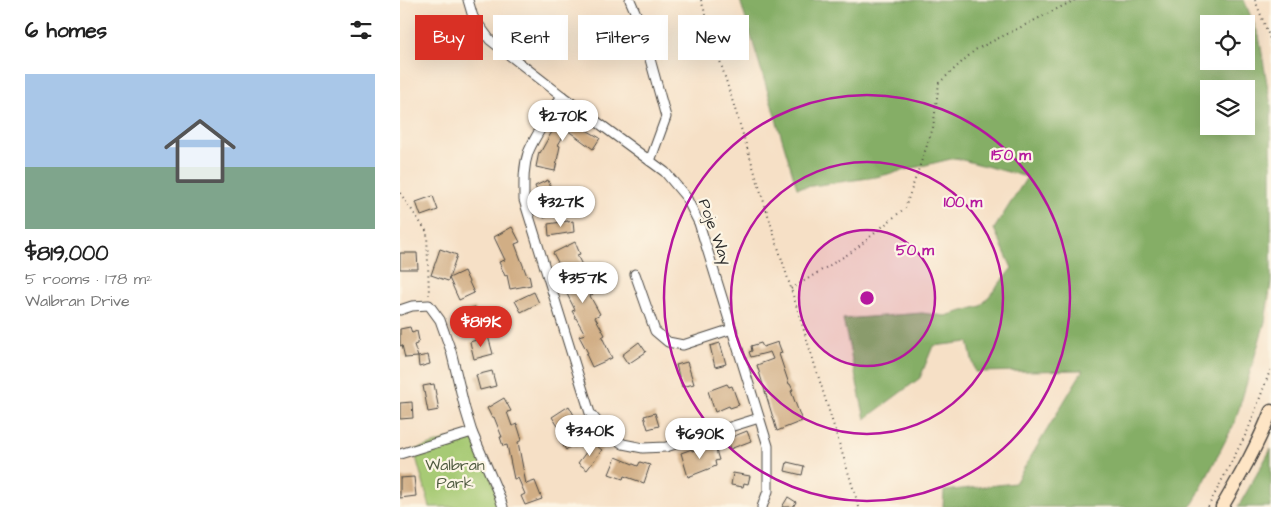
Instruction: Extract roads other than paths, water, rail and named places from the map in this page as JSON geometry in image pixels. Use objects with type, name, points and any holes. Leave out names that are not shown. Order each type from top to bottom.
[{"type":"main road","points":[[1222,507],[1245,469],[1271,411]]},
{"type":"street","name":"Poje Way","points":[[468,0],[473,17],[490,40],[665,172],[686,197],[698,223],[768,446],[768,491],[762,507]]},
{"type":"street","points":[[630,0],[640,23],[666,117],[650,161]]},
{"type":"street","points":[[562,96],[540,130],[528,154],[524,175],[524,200],[590,413],[605,431],[623,444],[643,448],[666,447],[759,418]]},
{"type":"street","points":[[635,274],[654,331],[668,342],[683,344],[732,329]]},
{"type":"street","points":[[400,310],[412,306],[429,305],[440,320],[451,351],[472,432],[500,495],[503,507]]},
{"type":"street","points":[[400,454],[472,432]]},
{"type":"park label","name":"Walbran Park","points":[[455,474]]}]
